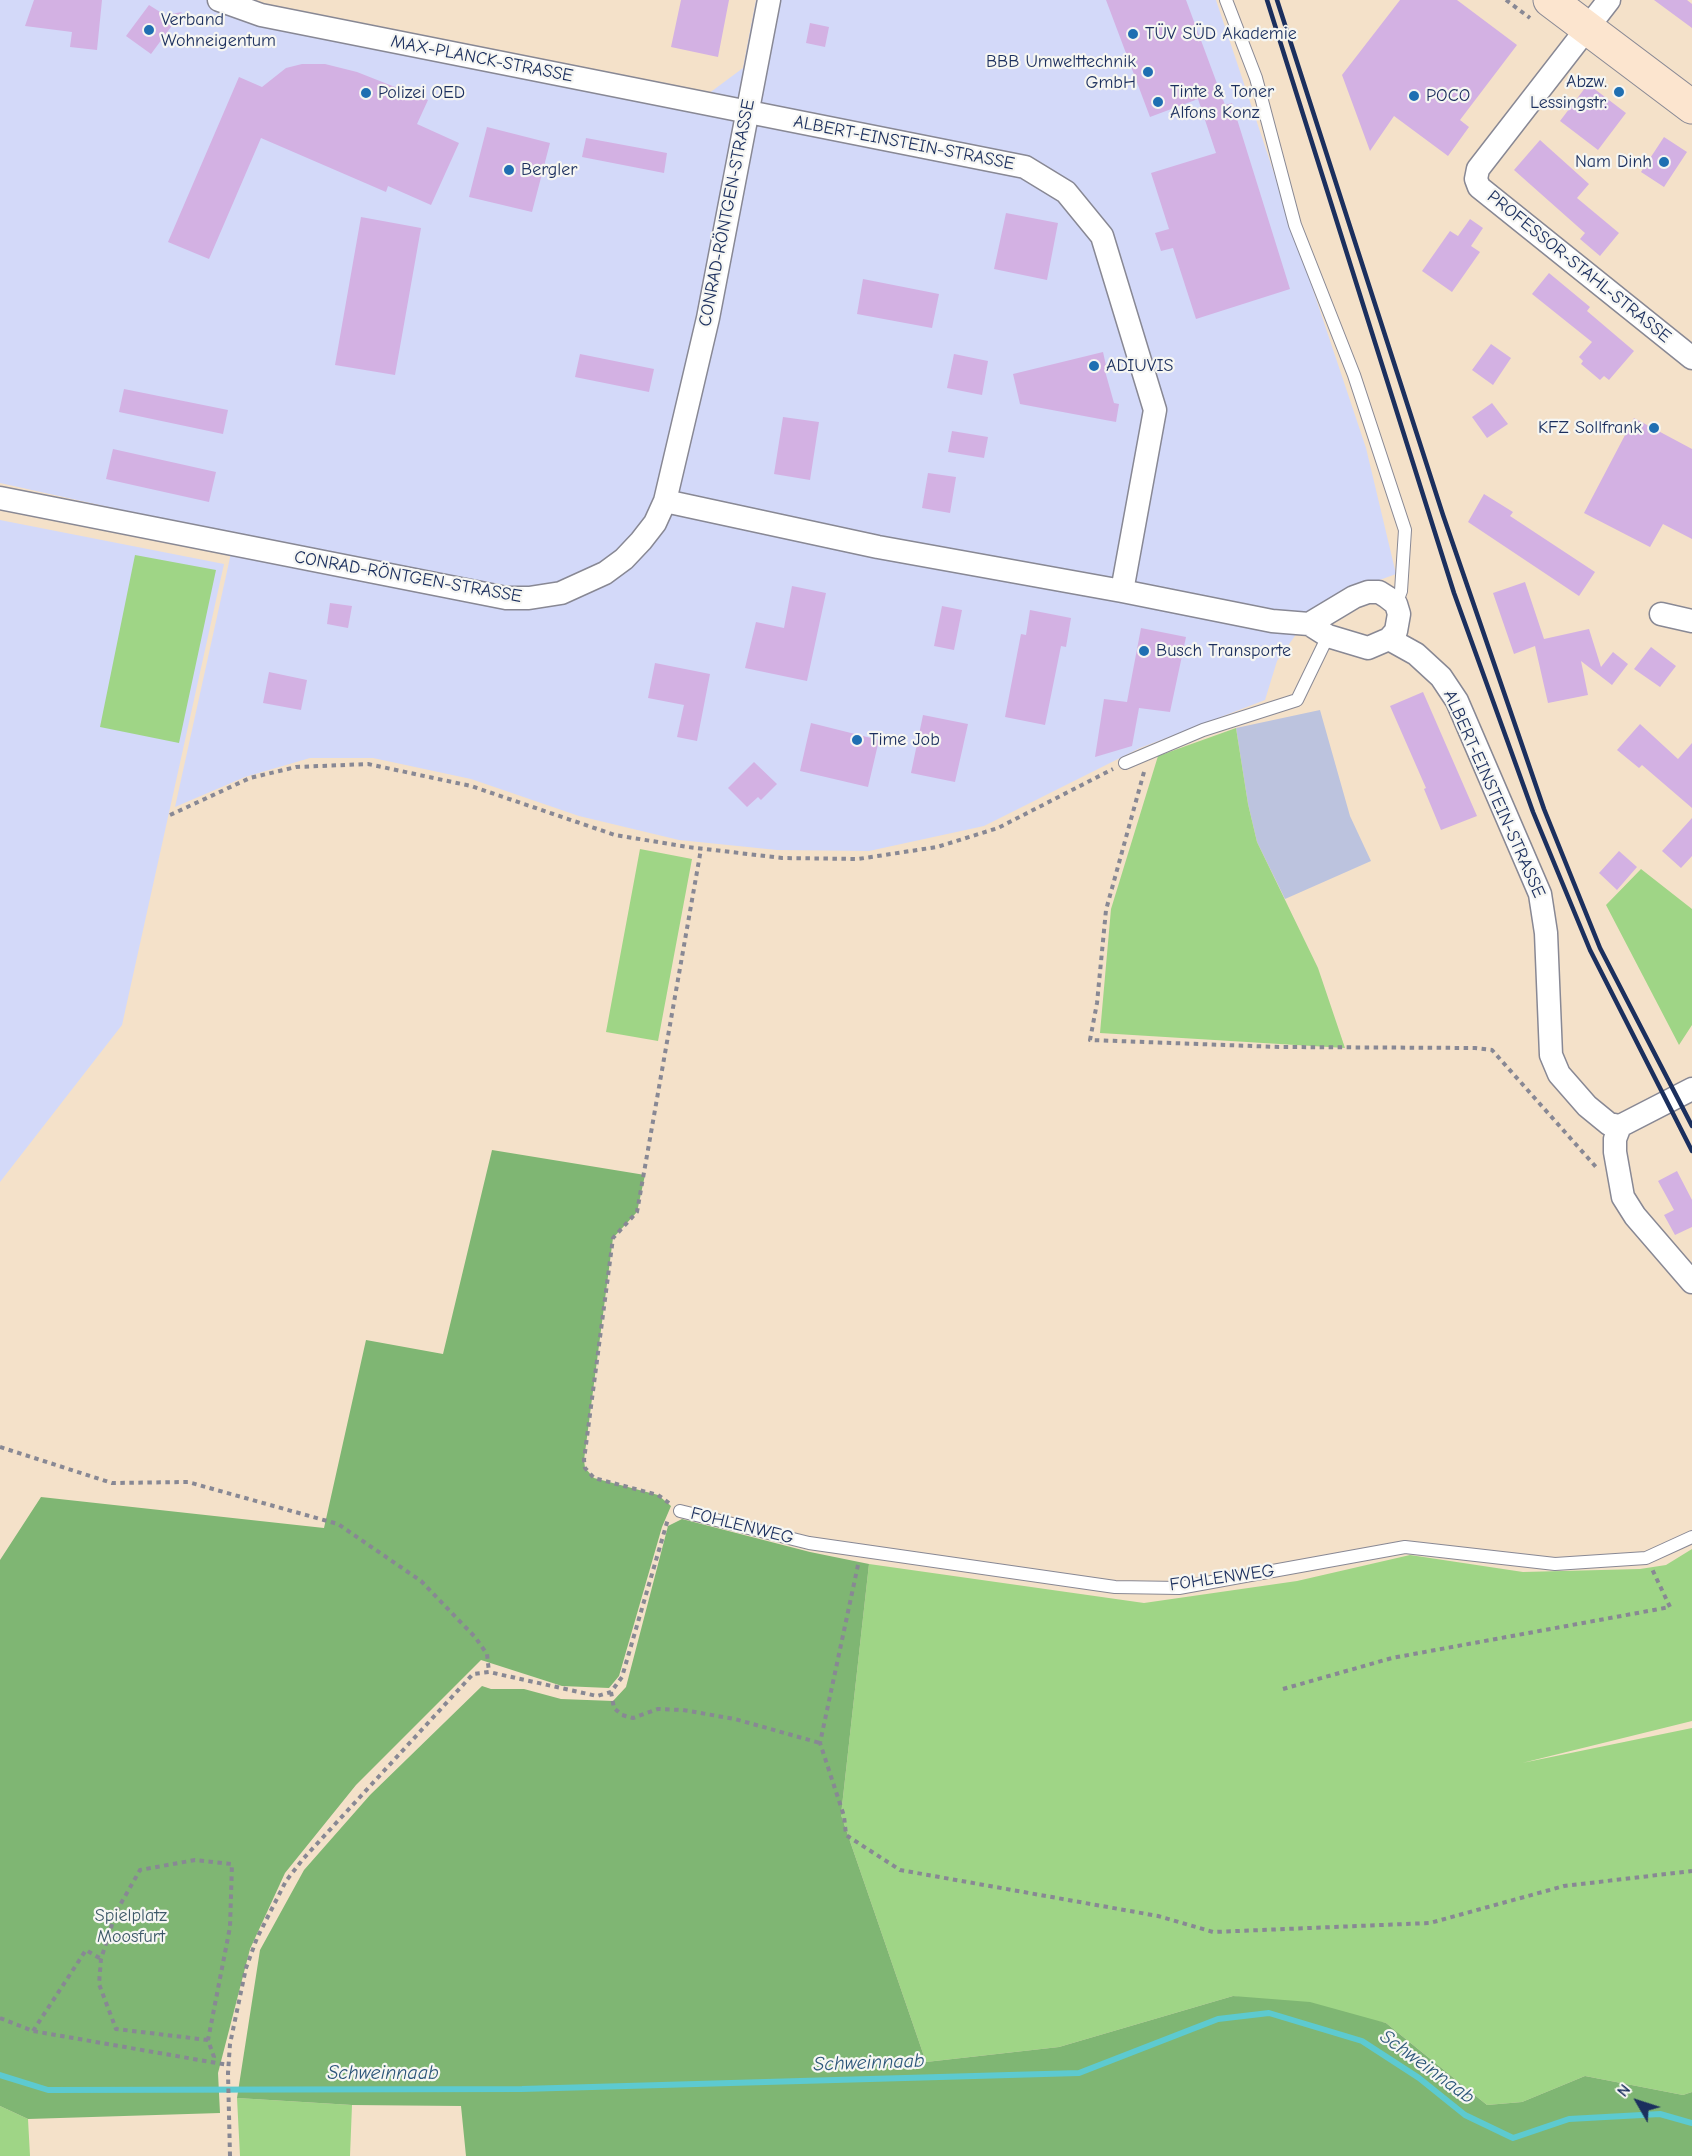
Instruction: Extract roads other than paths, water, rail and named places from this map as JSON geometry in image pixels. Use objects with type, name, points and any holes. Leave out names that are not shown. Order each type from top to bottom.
[{"type":"main road","points":[[1550,0],[1692,107]]},
{"type":"street","name":"MAX-PLANCK-STRASSE","points":[[219,0],[261,15],[746,112]]},
{"type":"street","name":"CONRAD-RÖNTGEN-STRASSE","points":[[0,498],[506,598],[529,598],[561,593],[605,573],[624,559],[641,541],[655,523],[665,501],[708,318],[769,0]]},
{"type":"street","points":[[1587,28],[1609,0]]},
{"type":"street","name":"PROFESSOR-STAHL-STRASSE","points":[[1587,28],[1478,169],[1476,179],[1479,187],[1692,358]]},
{"type":"street","name":"ALBERT-EINSTEIN-STRASSE","points":[[746,112],[1025,167],[1066,192],[1102,236],[1155,410],[1122,591]]},
{"type":"street","points":[[665,501],[878,547],[1122,591],[1319,630],[1368,648],[1389,639],[1398,625],[1400,614],[1396,604],[1379,592],[1368,592],[1354,597],[1319,630]]},
{"type":"street","points":[[1661,614],[1692,621]]},
{"type":"street","name":"ALBERT-EINSTEIN-STRASSE","points":[[1389,639],[1416,654],[1441,677],[1457,701],[1540,894],[1546,933],[1551,1054],[1559,1074],[1587,1106],[1609,1124],[1620,1126]]},
{"type":"street","points":[[1692,1089],[1620,1126],[1615,1139],[1623,1197],[1635,1216],[1692,1282]]},
{"type":"lane","points":[[1226,0],[1256,78],[1295,225],[1354,375],[1405,530],[1401,591],[1396,604]]},
{"type":"lane","points":[[1125,763],[1203,730],[1297,700],[1319,630]]},
{"type":"lane","name":"FOHLENWEG","points":[[680,1511],[809,1543],[860,1552],[1115,1587],[1179,1588],[1405,1547],[1556,1564],[1646,1558],[1692,1537]]},
{"type":"waterway","name":"Schweinnaab","points":[[0,2075],[48,2090],[522,2089],[1079,2073],[1218,2019],[1269,2013],[1362,2041],[1419,2078],[1465,2115],[1513,2138],[1569,2119],[1660,2114],[1692,2123]]},
{"type":"railway","points":[[1267,0],[1454,593],[1533,812],[1590,950],[1692,1151]]},
{"type":"railway","points":[[1277,0],[1443,515],[1544,809],[1600,948],[1692,1126]]},
{"type":"place","name":"Verband Wohneigentum","points":[[149,30]]},
{"type":"place","name":"TÜV SÜD Akademie","points":[[1133,34]]},
{"type":"place","name":"BBB Umwelttechnik GmbH","points":[[1148,72]]},
{"type":"place","name":"Abzw. Lessingstr.","points":[[1619,92]]},
{"type":"place","name":"Polizei OED","points":[[366,93]]},
{"type":"place","name":"POCO","points":[[1414,96]]},
{"type":"place","name":"Tinte & Toner Alfons Konz","points":[[1158,102]]},
{"type":"place","name":"Nam Dinh","points":[[1664,162]]},
{"type":"place","name":"Bergler","points":[[509,170]]},
{"type":"place","name":"ADIUVIS","points":[[1094,366]]},
{"type":"place","name":"KFZ Sollfrank","points":[[1654,428]]},
{"type":"place","name":"Busch Transporte","points":[[1144,651]]},
{"type":"place","name":"Time Job","points":[[857,740]]},
{"type":"park label","name":"Spielplatz Moosfurt","points":[[131,1926]]}]
